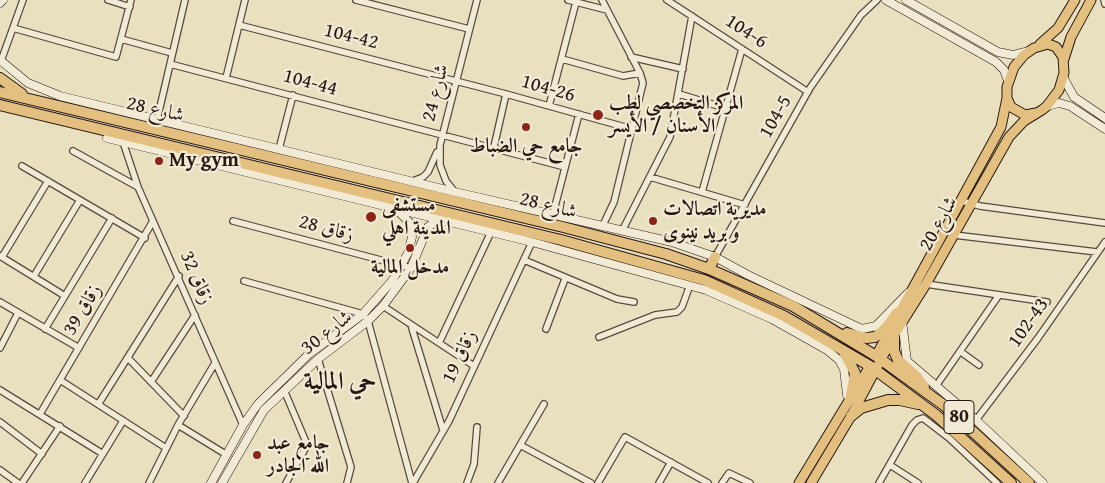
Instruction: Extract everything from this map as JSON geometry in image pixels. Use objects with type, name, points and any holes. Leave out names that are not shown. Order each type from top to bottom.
[{"type":"highway","points":[[0,78],[17,92],[44,102]]},
{"type":"highway","name":"شارع 28","points":[[0,92],[314,162],[487,204],[563,227],[666,254],[709,269],[780,300],[832,328],[879,358],[965,423],[1030,483]]},
{"type":"highway","name":"شارع 28","points":[[0,105],[111,136],[485,227],[561,240],[698,285],[784,316],[873,368],[956,432],[1010,483]]},
{"type":"highway","points":[[561,240],[563,227]]},
{"type":"highway","points":[[709,269],[716,257]]},
{"type":"highway","points":[[832,328],[861,337],[871,338],[882,332],[900,317]]},
{"type":"highway","points":[[894,335],[894,351],[898,360],[920,380],[929,394]]},
{"type":"highway","points":[[842,349],[848,356],[854,369],[855,382],[851,396]]},
{"type":"highway","points":[[873,368],[879,358]]},
{"type":"highway","points":[[846,414],[892,400],[915,403],[927,409]]},
{"type":"highway","points":[[992,466],[999,483]]},
{"type":"main road","points":[[0,3],[3,0]]},
{"type":"main road","points":[[886,0],[996,62],[1004,70],[1008,81]]},
{"type":"main road","points":[[906,0],[998,52],[1013,55],[1028,51],[1039,45],[1055,32],[1075,0]]},
{"type":"main road","points":[[1047,106],[1056,95],[1063,77],[1068,42],[1091,0]]},
{"type":"main road","points":[[1039,45],[1048,44],[1056,47],[1062,53],[1064,61]]},
{"type":"main road","points":[[1028,51],[1014,67],[1008,81],[1007,98],[1015,111],[1025,115],[1036,113],[1047,106],[1058,103],[1070,106],[1105,129]]},
{"type":"main road","points":[[1,61],[17,76],[38,88],[157,120],[278,149],[314,162],[412,181],[455,192],[487,204],[553,214],[672,242],[716,257],[748,275],[862,329],[872,328],[881,322],[913,287]]},
{"type":"main road","points":[[1063,77],[1074,97],[1105,118]]},
{"type":"main road","name":"شارع 20","points":[[879,358],[894,335],[900,317],[926,284],[954,234],[1000,128],[1007,98]]},
{"type":"main road","name":"شارع 20","points":[[879,358],[913,287],[966,203],[1009,137],[1018,126],[1036,113]]},
{"type":"main road","points":[[111,136],[123,142],[309,183],[394,208],[455,223],[485,227],[532,242],[698,285],[776,321],[827,350],[842,364],[848,386],[846,414]]},
{"type":"main road","name":"شارع 30","points":[[222,483],[264,410],[366,317],[402,265],[410,247],[412,233],[406,217],[394,208]]},
{"type":"main road","name":"شارع 30","points":[[212,483],[243,426],[258,404],[309,354],[383,306],[411,268],[425,233],[431,224],[439,221],[455,223]]},
{"type":"main road","points":[[900,317],[907,361],[976,420],[1043,483]]},
{"type":"main road","points":[[811,483],[846,414],[873,368]]},
{"type":"main road","points":[[799,483],[846,414],[851,396],[873,368]]},
{"type":"street","points":[[1,61],[23,0]]},
{"type":"street","points":[[108,0],[130,7]]},
{"type":"street","points":[[13,28],[116,57],[132,0]]},
{"type":"street","points":[[157,120],[185,0]]},
{"type":"street","points":[[226,78],[245,0]]},
{"type":"street","points":[[356,0],[469,29]]},
{"type":"street","name":"شارع 24","points":[[455,192],[446,182],[440,165],[440,145],[477,0]]},
{"type":"street","points":[[568,0],[607,10]]},
{"type":"street","points":[[602,0],[640,73],[642,86],[614,202],[602,225]]},
{"type":"street","name":"104-6","points":[[667,0],[808,92]]},
{"type":"street","name":"104-5","points":[[716,257],[808,92],[861,15],[877,0]]},
{"type":"street","points":[[1104,0],[1105,4]]},
{"type":"street","points":[[550,106],[576,2]]},
{"type":"street","points":[[623,229],[670,137],[692,16]]},
{"type":"street","name":"104-42","points":[[239,25],[456,81]]},
{"type":"street","points":[[121,39],[172,52]]},
{"type":"street","points":[[702,192],[742,49]]},
{"type":"street","points":[[631,57],[683,69]]},
{"type":"street","points":[[562,58],[624,76],[640,73]]},
{"type":"street","name":"104-44","points":[[170,64],[565,167]]},
{"type":"street","name":"104-26","points":[[456,81],[632,129]]},
{"type":"street","points":[[494,147],[506,94]]},
{"type":"street","points":[[679,94],[725,108]]},
{"type":"street","points":[[278,149],[293,95]]},
{"type":"street","points":[[553,214],[579,114]]},
{"type":"street","name":"زقاق 32","points":[[123,142],[138,187],[243,426]]},
{"type":"street","points":[[412,181],[423,178],[428,172],[440,145]]},
{"type":"street","points":[[73,151],[138,187]]},
{"type":"street","points":[[22,166],[145,238]]},
{"type":"street","points":[[650,177],[745,205]]},
{"type":"street","points":[[48,181],[1,256],[65,296]]},
{"type":"street","points":[[34,276],[80,200]]},
{"type":"street","points":[[966,203],[1105,223]]},
{"type":"street","points":[[45,329],[112,218]]},
{"type":"street","name":"زقاق 39","points":[[40,414],[145,238],[153,221]]},
{"type":"street","name":"زقاق 28","points":[[233,221],[411,268]]},
{"type":"street","points":[[439,343],[485,227]]},
{"type":"street","points":[[954,234],[1097,252]]},
{"type":"street","name":"زقاق 19","points":[[412,483],[443,430],[532,242]]},
{"type":"street","name":"102-43","points":[[976,420],[1038,338],[1105,242]]},
{"type":"street","points":[[524,260],[565,279],[617,299],[634,302]]},
{"type":"street","points":[[99,403],[178,276]]},
{"type":"street","points":[[546,329],[565,279]]},
{"type":"street","points":[[244,280],[366,317],[412,483]]},
{"type":"street","points":[[926,284],[1047,302]]},
{"type":"street","points":[[599,337],[655,315],[677,312],[698,285]]},
{"type":"street","points":[[936,386],[999,295]]},
{"type":"street","points":[[0,302],[79,348]]},
{"type":"street","points":[[383,306],[474,366]]},
{"type":"street","points":[[0,348],[18,313]]},
{"type":"street","points":[[151,382],[195,315]]},
{"type":"street","points":[[412,325],[443,430]]},
{"type":"street","points":[[961,352],[979,365]]},
{"type":"street","points":[[128,358],[184,416]]},
{"type":"street","points":[[318,359],[351,467],[347,483]]},
{"type":"street","points":[[149,483],[178,426],[215,363]]},
{"type":"street","points":[[60,380],[99,403],[123,421],[166,448]]},
{"type":"street","points":[[0,390],[104,454]]},
{"type":"street","points":[[284,390],[306,442],[305,448],[286,483]]},
{"type":"street","points":[[498,483],[544,404]]},
{"type":"street","points":[[879,483],[912,425],[917,420],[923,418],[949,438],[999,483]]},
{"type":"street","points":[[85,483],[123,421]]},
{"type":"street","points":[[0,422],[42,454]]},
{"type":"street","points":[[22,483],[60,426]]},
{"type":"street","points":[[178,426],[227,455]]},
{"type":"street","points":[[467,483],[474,464],[477,426]]},
{"type":"street","points":[[598,483],[625,437],[708,483]]},
{"type":"street","points":[[520,445],[591,483]]},
{"type":"street","points":[[660,483],[671,462]]},
{"type":"street","points":[[890,465],[918,483]]},
{"type":"street","points":[[0,470],[18,483]]},
{"type":"street","points":[[722,483],[729,473],[750,483]]},
{"type":"place","name":"المركز التخصصي لطب الأسنان / الأيسر","points":[[598,115]]},
{"type":"place","name":"جامع حي الضباط","points":[[526,127]]},
{"type":"place","name":"My gym","points":[[159,161]]},
{"type":"place","name":"مستشفى المدينة اهلي","points":[[371,217]]},
{"type":"place","name":"مديرية اتصالات و بريد نينوى","points":[[653,221]]},
{"type":"place","name":"مدخل المالية","points":[[410,248]]},
{"type":"place","name":"جامع عبد الله الجادر","points":[[257,455]]},
{"type":"district","name":"حي المالية","points":[[340,383]]}]
